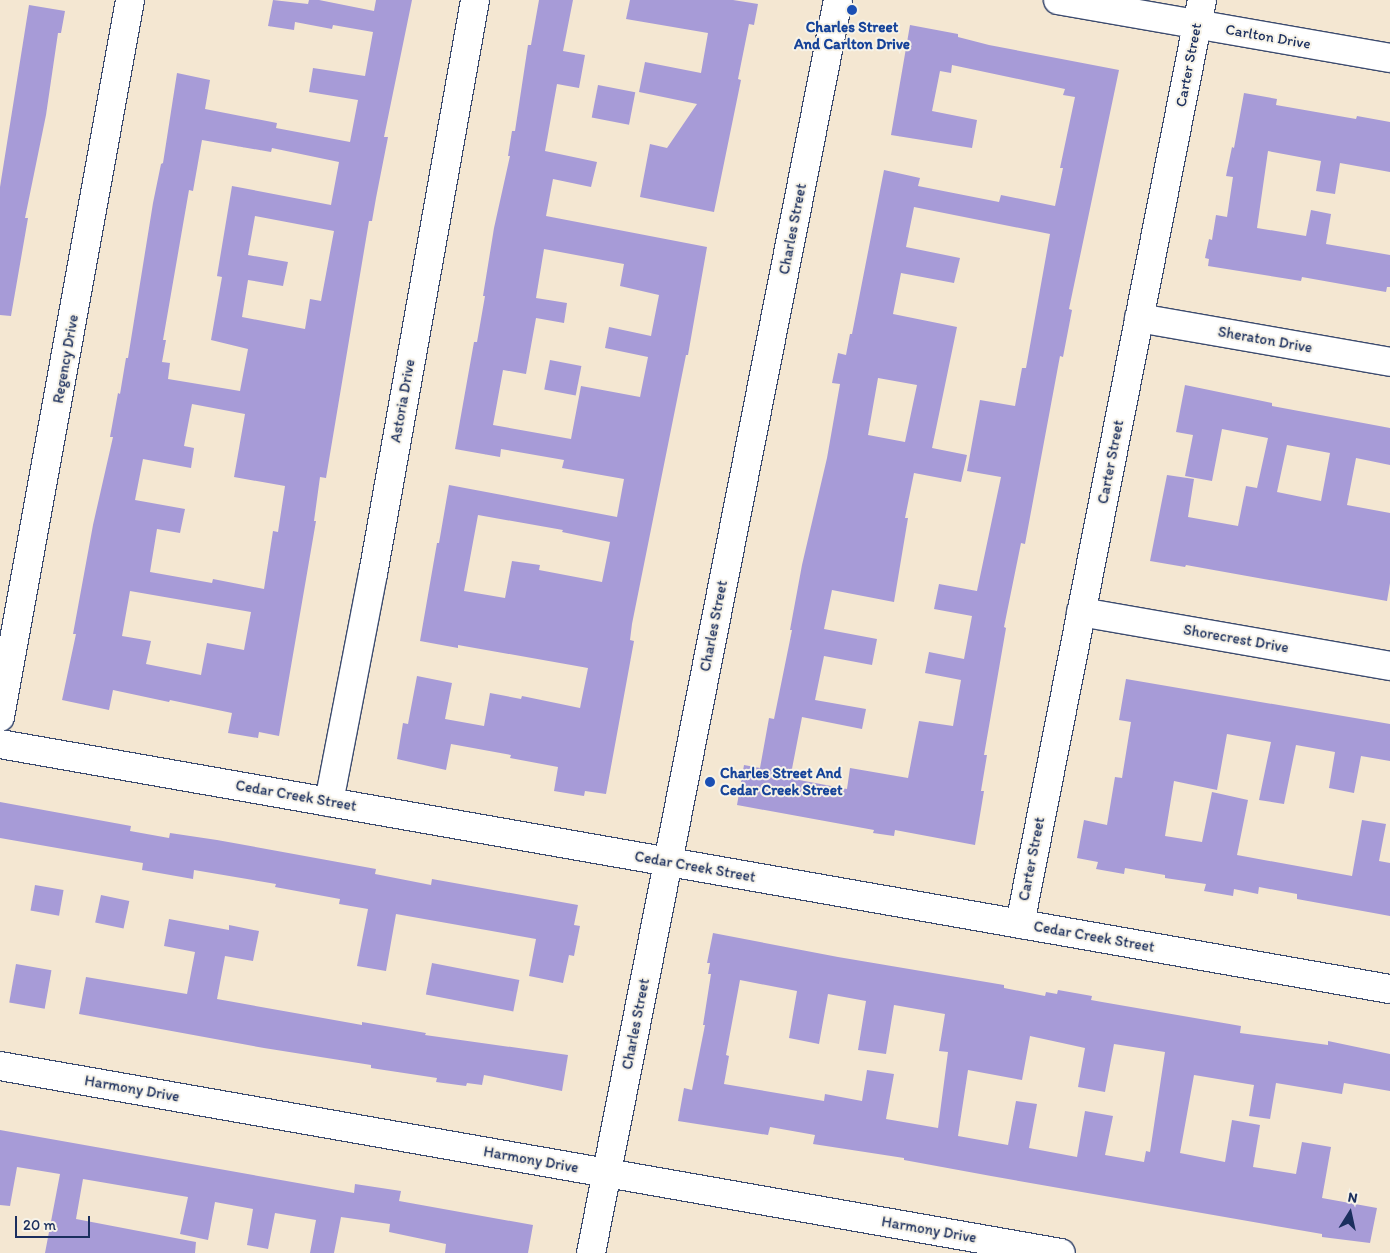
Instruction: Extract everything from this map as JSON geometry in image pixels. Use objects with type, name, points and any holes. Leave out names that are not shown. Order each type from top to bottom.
[{"type":"street","name":"Regency Drive","points":[[0,717],[130,0]]},
{"type":"street","name":"Astoria Drive","points":[[329,802],[373,574],[475,0]]},
{"type":"street","name":"Charles Street","points":[[591,1253],[838,0]]},
{"type":"street","name":"Carlton Drive","points":[[1058,0],[1200,12],[1390,58]]},
{"type":"street","name":"Carter Street","points":[[1020,924],[1200,12]]},
{"type":"street","name":"Sheraton Drive","points":[[1139,318],[1390,362]]},
{"type":"street","name":"Shorecrest Drive","points":[[1081,612],[1390,666]]},
{"type":"street","name":"Cedar Creek Street","points":[[0,744],[1390,989]]},
{"type":"street","name":"Harmony Drive","points":[[0,1066],[1061,1253]]},
{"type":"building","points":[[273,0],[308,4],[309,0],[319,0],[374,11],[376,0],[412,0],[384,137],[388,137],[372,221],[369,221],[326,478],[320,477],[314,521],[316,521],[279,736],[259,732],[258,738],[228,733],[232,713],[170,700],[169,702],[113,690],[109,710],[62,700],[76,634],[73,634],[93,525],[113,437],[110,437],[118,393],[120,394],[126,358],[128,358],[153,203],[161,164],[163,163],[177,73],[210,80],[205,109],[277,123],[276,128],[350,142],[358,100],[309,92],[313,68],[365,76],[373,32],[333,25],[332,29],[295,22],[294,30],[268,26]],"holes":[[[202,140],[271,152],[272,148],[339,162],[331,205],[232,186],[217,276],[222,277],[211,340],[248,349],[240,391],[168,379],[170,363],[162,362],[166,340],[163,340],[189,190],[193,191]],[[255,216],[334,231],[321,301],[310,299],[305,329],[242,317],[248,280],[283,286],[288,262],[248,255]],[[192,404],[245,414],[234,477],[285,486],[278,532],[273,531],[264,589],[213,579],[212,583],[150,572],[157,529],[180,533],[185,509],[135,500],[143,459],[191,468],[194,448],[184,446]],[[130,591],[251,612],[244,650],[207,643],[201,675],[146,664],[151,641],[122,636]]]},
{"type":"building","points":[[539,0],[573,0],[563,51],[585,55],[579,88],[557,84],[545,151],[597,162],[591,187],[553,179],[546,216],[707,247],[688,355],[686,355],[632,624],[630,640],[634,641],[606,794],[585,791],[584,796],[554,791],[558,767],[510,758],[511,755],[451,744],[446,770],[397,759],[403,723],[408,724],[417,676],[452,683],[445,719],[484,726],[490,693],[521,699],[522,696],[580,708],[588,668],[458,645],[458,648],[420,641],[449,485],[617,517],[624,479],[562,468],[564,460],[501,449],[500,457],[455,449],[474,342],[477,342],[494,228],[510,156],[508,156],[512,131],[515,131],[528,45],[531,45]],"holes":[[[544,249],[624,264],[620,286],[659,295],[651,336],[609,327],[605,348],[648,357],[640,397],[581,386],[571,439],[493,425],[503,370],[526,374],[536,318],[564,323],[567,303],[536,298]],[[478,515],[563,530],[562,532],[610,542],[602,582],[539,570],[540,565],[512,561],[505,598],[464,591]]]},
{"type":"building","points":[[630,0],[733,0],[758,4],[754,25],[749,24],[738,79],[741,80],[714,212],[640,197],[650,144],[667,148],[697,104],[639,92],[645,62],[701,73],[708,33],[626,19]]},
{"type":"building","points":[[29,5],[65,11],[61,33],[58,33],[46,115],[25,218],[28,218],[11,316],[0,315],[0,187]]},
{"type":"building","points":[[910,25],[958,34],[958,37],[989,45],[1119,70],[1069,309],[1072,310],[1063,357],[1060,356],[1025,544],[1021,543],[1004,627],[1006,628],[984,755],[987,755],[981,791],[984,791],[975,845],[895,830],[894,836],[873,833],[874,830],[737,805],[744,765],[760,768],[769,718],[774,719],[792,630],[790,630],[802,565],[827,458],[840,384],[832,383],[838,353],[846,355],[850,334],[852,334],[884,170],[920,178],[918,186],[999,202],[1001,195],[1055,206],[1063,168],[1060,168],[1075,97],[1063,95],[1065,89],[952,65],[951,73],[940,71],[932,111],[977,120],[972,148],[891,135]],"holes":[[[914,207],[1050,234],[1026,368],[1022,368],[1015,406],[980,400],[967,471],[1001,477],[977,591],[939,584],[934,609],[972,616],[964,659],[929,652],[925,673],[961,680],[953,726],[919,721],[908,778],[850,768],[847,789],[794,779],[794,774],[791,774],[802,717],[862,729],[866,709],[815,700],[824,656],[872,665],[877,639],[824,629],[832,590],[894,602],[908,518],[905,518],[914,473],[961,482],[967,455],[932,448],[957,327],[893,314],[901,273],[954,283],[960,258],[906,247]],[[878,378],[917,385],[905,442],[868,435]]]},
{"type":"building","points":[[598,85],[635,92],[629,125],[592,117]]},
{"type":"building","points":[[1244,93],[1277,99],[1276,105],[1356,119],[1357,116],[1390,122],[1390,172],[1340,163],[1335,194],[1316,191],[1321,161],[1268,151],[1257,228],[1306,236],[1311,210],[1331,214],[1326,244],[1390,255],[1390,287],[1387,287],[1386,292],[1302,277],[1301,281],[1208,266],[1209,259],[1205,258],[1209,239],[1212,240],[1216,215],[1227,217],[1233,177],[1226,176],[1232,147],[1234,148]]},
{"type":"building","points":[[550,360],[581,366],[576,396],[544,389]]},
{"type":"building","points":[[1185,385],[1272,403],[1272,406],[1390,428],[1390,465],[1356,458],[1347,505],[1390,513],[1390,583],[1387,601],[1186,565],[1185,567],[1150,561],[1167,475],[1194,479],[1188,517],[1238,526],[1246,486],[1257,488],[1268,438],[1222,429],[1212,481],[1185,476],[1193,435],[1176,432]],"holes":[[[1287,445],[1330,453],[1321,501],[1277,492]]]},
{"type":"building","points":[[1126,679],[1390,724],[1390,761],[1361,756],[1354,793],[1329,788],[1335,752],[1296,745],[1284,804],[1259,800],[1271,742],[1227,734],[1217,790],[1174,781],[1165,836],[1202,842],[1212,792],[1248,800],[1237,855],[1352,876],[1362,820],[1386,824],[1379,861],[1390,863],[1390,916],[1297,899],[1297,894],[1259,887],[1258,894],[1234,889],[1233,896],[1204,891],[1206,884],[1165,878],[1165,875],[1125,868],[1124,874],[1096,869],[1098,862],[1077,858],[1084,820],[1107,825],[1115,777],[1122,778],[1131,722],[1119,720]]},
{"type":"building","points":[[0,802],[131,826],[130,831],[169,838],[170,833],[217,840],[376,869],[375,874],[431,885],[432,879],[578,905],[574,925],[580,926],[574,956],[569,955],[563,983],[529,976],[536,939],[396,914],[386,971],[357,966],[368,909],[339,904],[340,899],[275,887],[276,884],[194,870],[193,879],[142,870],[143,863],[0,838]]},
{"type":"building","points":[[35,885],[64,890],[59,916],[30,911]]},
{"type":"building","points":[[101,895],[129,901],[124,928],[95,922]]},
{"type":"building","points":[[169,919],[229,930],[229,925],[259,931],[253,961],[225,956],[217,999],[362,1025],[362,1022],[426,1033],[425,1035],[568,1055],[562,1091],[484,1075],[482,1085],[467,1083],[466,1086],[436,1082],[437,1078],[371,1068],[371,1065],[264,1048],[79,1014],[86,977],[187,994],[195,952],[164,946]]},
{"type":"building","points":[[713,933],[838,957],[1004,985],[1004,988],[1045,996],[1046,992],[1057,994],[1058,990],[1092,996],[1091,1000],[1241,1026],[1240,1033],[1328,1045],[1328,1041],[1390,1054],[1390,1091],[1344,1083],[1342,1094],[1276,1083],[1270,1119],[1249,1116],[1254,1085],[1194,1075],[1180,1153],[1225,1162],[1232,1120],[1260,1125],[1253,1167],[1296,1174],[1302,1142],[1331,1147],[1322,1198],[1377,1208],[1370,1243],[1322,1237],[1322,1234],[991,1176],[904,1160],[904,1158],[813,1144],[815,1135],[770,1127],[768,1135],[678,1121],[684,1088],[692,1090],[705,1025],[703,1025],[711,974],[708,974],[710,963],[707,963]],"holes":[[[740,980],[797,991],[789,1038],[819,1044],[828,994],[866,1001],[858,1050],[886,1054],[894,1005],[945,1014],[939,1051],[948,1052],[938,1128],[886,1119],[894,1074],[867,1070],[862,1101],[825,1094],[824,1101],[724,1084],[729,1056],[726,1055]],[[1030,1036],[1085,1048],[1078,1087],[1105,1092],[1114,1044],[1165,1052],[1150,1152],[1146,1151],[1144,1162],[1105,1155],[1113,1116],[1085,1111],[1077,1157],[1029,1148],[1037,1104],[1016,1101],[1008,1145],[958,1136],[968,1070],[1022,1080]]]},
{"type":"building","points":[[432,963],[519,980],[513,1011],[426,994]]},
{"type":"building","points":[[16,964],[51,970],[45,1009],[9,1002]]},
{"type":"building","points":[[0,1130],[354,1193],[355,1184],[401,1191],[399,1201],[533,1225],[528,1253],[445,1253],[446,1244],[389,1232],[390,1224],[341,1217],[334,1253],[310,1253],[316,1220],[275,1213],[268,1249],[247,1245],[253,1209],[215,1202],[208,1240],[180,1234],[188,1197],[83,1179],[76,1219],[196,1242],[195,1253],[45,1253],[60,1174],[17,1167],[10,1206],[0,1205]]},
{"type":"place","name":"Charles Street And Carlton Drive","points":[[852,10]]},
{"type":"place","name":"Charles Street And Cedar Creek Street","points":[[710,782]]}]
